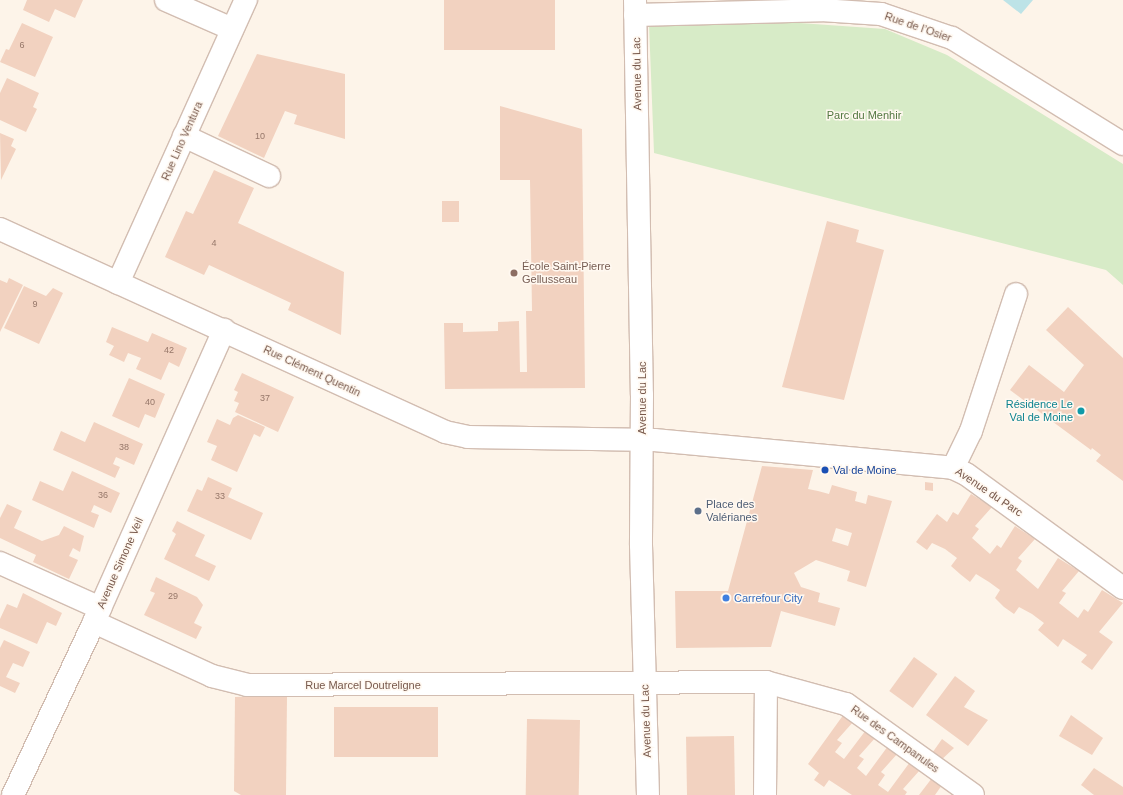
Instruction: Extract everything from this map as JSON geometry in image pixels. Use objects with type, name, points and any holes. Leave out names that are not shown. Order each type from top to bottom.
[{"type":"street","points":[[166,0],[232,29]]},
{"type":"street","name":"Rue Lino Ventura","points":[[118,283],[246,0]]},
{"type":"street","name":"Rue de l’Osier","points":[[635,8],[821,10],[881,14],[952,38],[1123,144]]},
{"type":"street","name":"Avenue du Lac","points":[[635,8],[648,795]]},
{"type":"street","points":[[184,136],[269,176]]},
{"type":"street","name":"Rue Clément Quentin","points":[[0,229],[445,432],[468,437],[642,440]]},
{"type":"street","points":[[953,468],[971,431],[1016,294]]},
{"type":"street","name":"Avenue Simone Veil","points":[[13,795],[97,615],[224,330]]},
{"type":"street","name":"Avenue du Parc","points":[[642,440],[953,468],[966,474],[1123,588]]},
{"type":"street","name":"Rue Marcel Doutreligne","points":[[0,563],[212,676],[241,684],[645,682]]},
{"type":"street","name":"Rue des Campanules","points":[[645,682],[766,682],[846,704],[973,795]]},
{"type":"street","points":[[765,795],[766,682]]},
{"type":"green space","name":"Parc du Menhir","points":[[771,21],[885,29],[947,55],[1123,164],[1123,285],[1106,270],[654,153],[649,24]]},
{"type":"water","points":[[1003,0],[1033,0],[1021,14]]},
{"type":"building","points":[[27,0],[83,0],[75,18],[55,9],[49,22],[23,10]]},
{"type":"building","points":[[444,0],[555,0],[555,50],[444,50]]},
{"type":"building","points":[[22,23],[53,37],[35,77],[0,62],[6,49],[9,50]]},
{"type":"building","points":[[257,54],[345,74],[345,139],[294,124],[297,115],[285,111],[264,158],[218,136]]},
{"type":"building","points":[[7,78],[39,93],[33,107],[37,109],[26,132],[0,120],[0,93]]},
{"type":"building","points":[[500,106],[582,129],[585,388],[445,389],[444,323],[463,323],[463,332],[498,331],[498,322],[519,321],[520,372],[527,372],[526,311],[532,311],[530,180],[500,180]]},
{"type":"building","points":[[0,133],[14,139],[11,146],[16,149],[1,180]]},
{"type":"building","points":[[214,170],[254,188],[238,223],[344,272],[341,335],[288,310],[291,303],[209,265],[204,275],[165,257],[186,211],[193,214]]},
{"type":"building","points":[[442,201],[459,201],[459,222],[442,222]]},
{"type":"building","points":[[827,221],[859,230],[856,242],[884,250],[844,400],[782,387]]},
{"type":"building","points":[[9,278],[23,285],[0,332],[0,280],[7,283]]},
{"type":"building","points":[[24,286],[46,296],[53,288],[63,293],[39,344],[4,328]]},
{"type":"building","name":"Résidence Le Val de Moine","points":[[1068,307],[1123,358],[1123,481],[1096,461],[1101,455],[1092,448],[1091,450],[1010,390],[1029,365],[1064,392],[1084,365],[1046,330]]},
{"type":"building","points":[[112,327],[148,342],[152,333],[187,348],[179,367],[169,362],[161,380],[136,369],[141,358],[128,353],[124,362],[109,355],[114,346],[106,342]]},
{"type":"building","points":[[242,373],[294,397],[278,432],[235,412],[239,403],[234,401],[238,392],[234,390]]},
{"type":"building","points":[[129,378],[165,394],[155,418],[145,414],[139,428],[112,416]]},
{"type":"building","points":[[238,415],[265,427],[260,437],[254,434],[237,472],[211,460],[217,446],[207,442],[217,419],[230,425],[233,418]]},
{"type":"building","points":[[94,422],[143,444],[134,465],[116,457],[113,464],[120,467],[115,478],[53,450],[61,431],[85,442]]},
{"type":"building","points":[[762,466],[813,470],[808,489],[829,494],[832,485],[857,492],[855,501],[866,504],[868,495],[892,501],[866,587],[847,581],[850,571],[816,560],[794,573],[801,587],[820,593],[818,602],[840,608],[835,626],[781,611],[771,647],[676,648],[675,591],[728,591]],"holes":[[[836,528],[852,533],[848,546],[832,541]]]},
{"type":"building","points":[[72,471],[120,493],[111,513],[94,505],[91,512],[99,515],[94,528],[32,500],[40,481],[63,491]]},
{"type":"building","points":[[208,477],[232,488],[228,497],[263,513],[251,540],[187,511],[197,489],[202,491]]},
{"type":"building","points":[[925,482],[933,483],[933,491],[925,490]]},
{"type":"building","points":[[971,494],[992,507],[975,526],[979,529],[972,538],[990,554],[997,545],[1001,548],[1015,526],[1035,539],[1018,558],[1022,561],[1016,570],[1038,589],[1058,558],[1079,571],[1062,591],[1066,593],[1059,603],[1078,618],[1084,609],[1088,612],[1102,590],[1123,603],[1099,632],[1113,642],[1092,670],[1081,662],[1087,655],[1063,639],[1058,647],[1038,630],[1044,623],[1032,614],[1019,607],[1014,614],[1004,607],[995,598],[1000,590],[989,582],[976,574],[970,582],[960,574],[951,566],[957,558],[945,549],[932,543],[927,550],[916,542],[937,514],[947,522],[953,512],[958,515]]},
{"type":"building","points":[[7,504],[22,511],[14,528],[42,541],[59,535],[64,526],[84,536],[80,552],[73,548],[69,556],[78,560],[69,579],[33,562],[36,555],[0,538],[0,518]]},
{"type":"building","points":[[177,521],[205,535],[195,556],[216,566],[209,581],[164,559],[176,534],[172,531]]},
{"type":"building","points":[[156,577],[197,597],[203,605],[194,623],[202,627],[196,639],[144,615],[155,593],[150,591]]},
{"type":"building","points":[[23,593],[62,613],[56,626],[47,622],[37,644],[0,628],[0,619],[7,604],[17,608]]},
{"type":"building","points":[[4,640],[30,652],[23,667],[13,663],[6,677],[20,683],[15,693],[0,686],[0,648]]},
{"type":"building","points":[[914,657],[937,674],[913,708],[889,691]]},
{"type":"building","points":[[955,676],[975,691],[964,707],[988,720],[968,746],[926,715]]},
{"type":"building","points":[[287,696],[286,795],[241,795],[234,791],[235,697]]},
{"type":"building","points":[[334,707],[438,707],[438,757],[334,757]]},
{"type":"building","points":[[844,714],[854,721],[837,740],[842,743],[835,752],[844,759],[866,730],[876,737],[859,756],[864,759],[857,768],[866,776],[888,746],[898,753],[881,772],[885,775],[878,785],[888,792],[910,762],[920,770],[903,789],[907,792],[905,795],[852,795],[829,780],[824,787],[814,780],[819,773],[808,764]]},
{"type":"building","points":[[1071,715],[1103,738],[1092,755],[1059,736]]},
{"type":"building","points":[[527,719],[580,720],[579,795],[526,795]]},
{"type":"building","points":[[734,736],[735,795],[687,795],[686,737]]},
{"type":"building","points":[[942,739],[954,748],[939,762],[930,756]]},
{"type":"building","points":[[1094,768],[1123,787],[1123,795],[1094,795],[1081,785]]},
{"type":"building","points":[[932,778],[942,785],[935,795],[919,795]]},
{"type":"place","name":"École Saint-Pierre Gellusseau","points":[[514,273]]},
{"type":"place","name":"Résidence Le Val de Moine","points":[[1081,411]]},
{"type":"place","name":"Val de Moine","points":[[825,470]]},
{"type":"place","name":"Place des Valérianes","points":[[698,511]]},
{"type":"place","name":"Carrefour City","points":[[726,598]]}]
